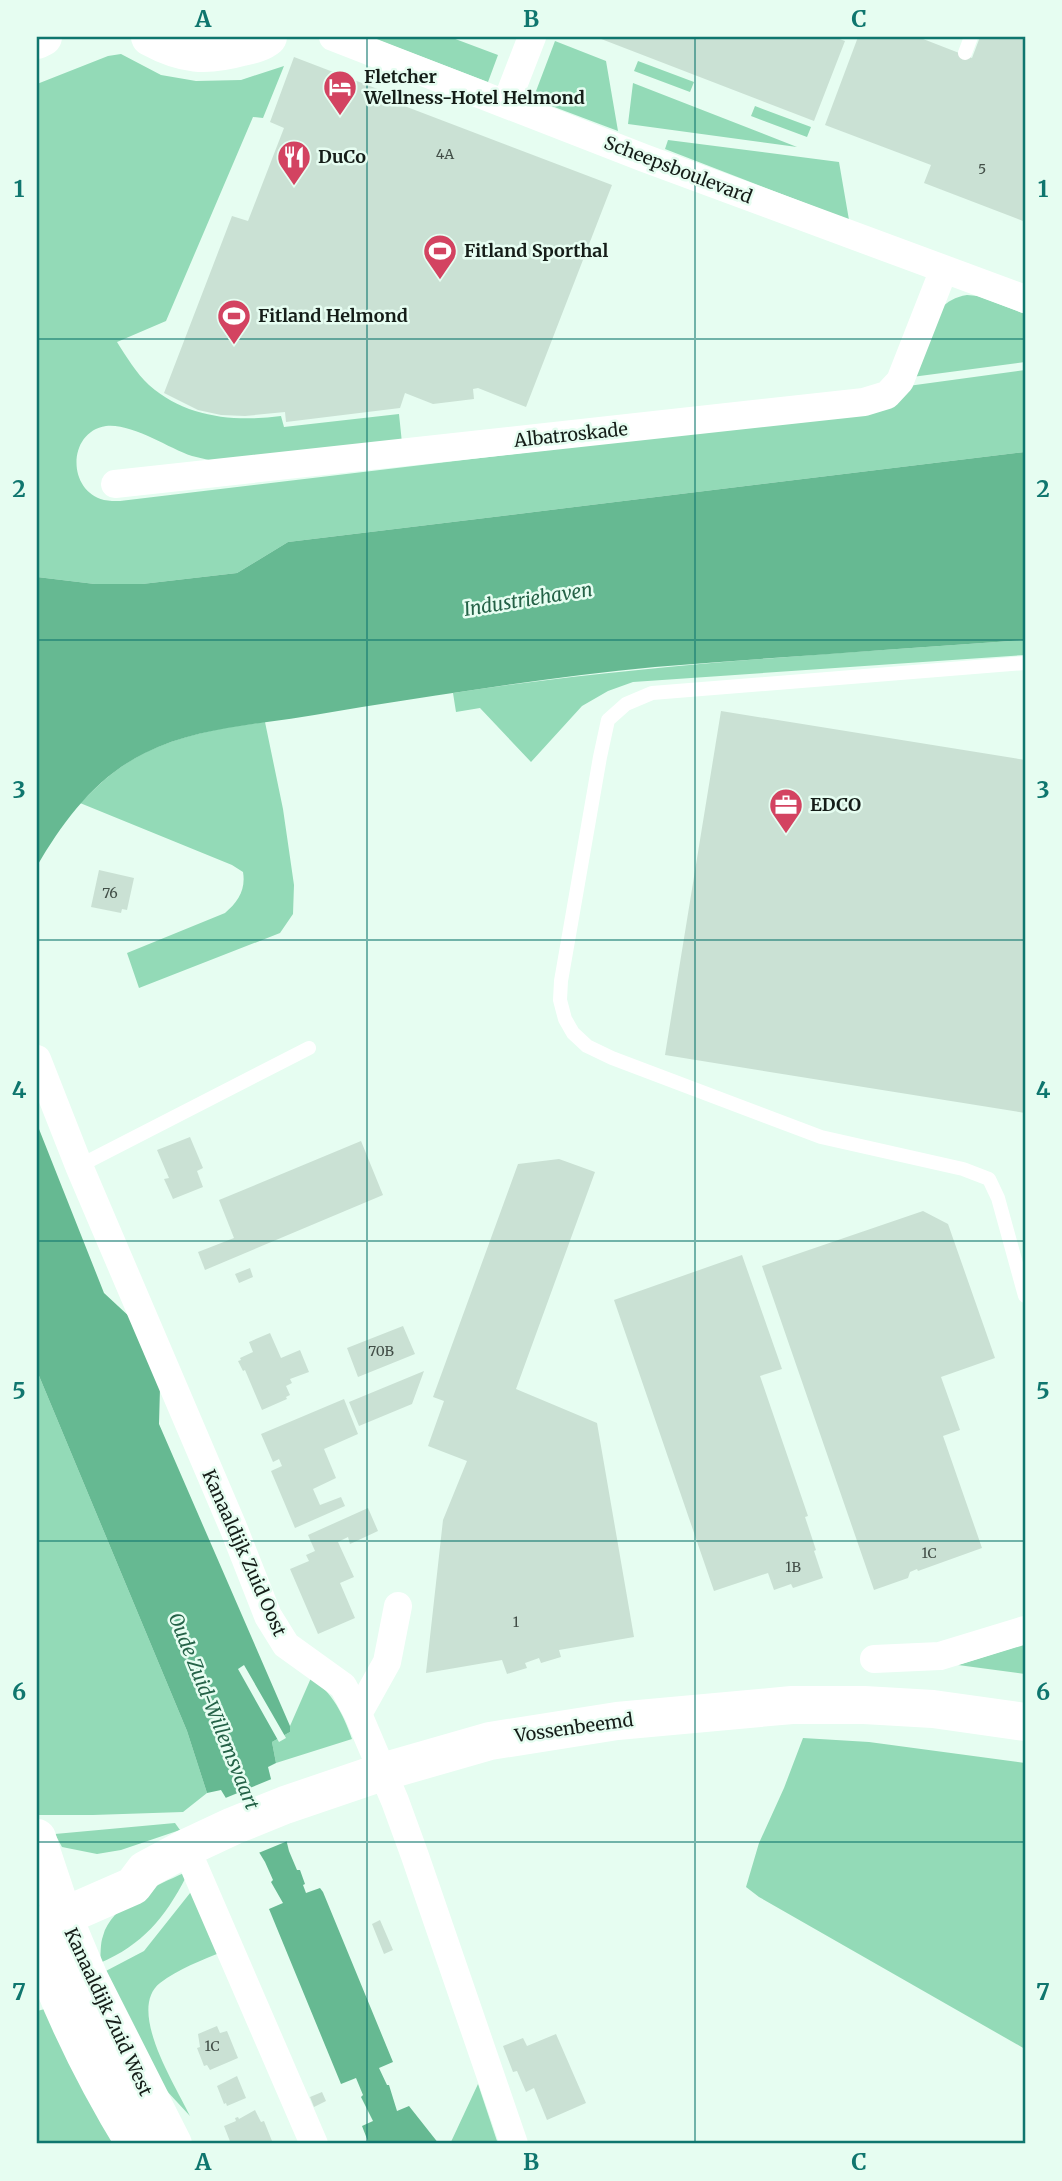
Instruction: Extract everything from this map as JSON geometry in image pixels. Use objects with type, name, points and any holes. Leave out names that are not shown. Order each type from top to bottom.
[{"type":"main road","points":[[37,40],[43,37]]},
{"type":"main road","points":[[150,37],[185,52],[205,54],[245,47],[268,37]]},
{"type":"main road","name":"Vossenbeemd","points":[[46,1915],[123,1867],[145,1870],[233,1826],[285,1805],[436,1755],[503,1739],[605,1723],[792,1705],[933,1709],[1025,1722]]},
{"type":"main road","name":"Kanaaldijk Zuid West","points":[[37,1838],[55,1993],[100,2087],[135,2144]]},
{"type":"main road","name":"Kanaaldijk Zuid West","points":[[46,1915],[89,1978],[173,2144]]},
{"type":"street","name":"Scheepsboulevard","points":[[333,37],[644,158],[944,269],[1023,291]]},
{"type":"street","points":[[506,104],[532,37]]},
{"type":"street","name":"Albatroskade","points":[[115,484],[864,402],[887,395],[900,381],[944,269]]},
{"type":"street","name":"Kanaaldijk Zuid Oost","points":[[37,1059],[79,1166],[233,1527],[268,1616],[286,1645],[343,1686],[358,1714],[415,1856],[513,2144]]},
{"type":"street","points":[[358,1714],[387,1662],[398,1606]]},
{"type":"street","points":[[874,1660],[940,1656],[1025,1630]]},
{"type":"street","points":[[186,1848],[314,2144]]},
{"type":"lane","points":[[965,53],[971,37]]},
{"type":"lane","points":[[1025,663],[652,694],[626,704],[608,720],[561,981],[560,1000],[565,1019],[587,1046],[625,1064],[821,1137],[963,1169],[989,1179],[998,1198],[1025,1296]]},
{"type":"lane","points":[[79,1166],[309,1048]]},
{"type":"shaded area","points":[[370,37],[450,37],[498,55],[488,82]]},
{"type":"shaded area","points":[[555,41],[606,61],[618,131],[533,99]]},
{"type":"shaded area","points":[[121,54],[161,75],[196,81],[241,80],[284,66],[263,118],[253,117],[166,321],[117,342],[132,364],[144,380],[163,396],[195,411],[229,418],[281,416],[284,427],[399,414],[402,443],[213,461],[192,456],[127,428],[106,426],[93,431],[84,439],[78,450],[77,462],[83,485],[104,500],[120,501],[865,412],[908,386],[1025,370],[1025,452],[288,542],[237,573],[142,584],[95,584],[37,577],[37,84],[108,56]]},
{"type":"shaded area","points":[[638,61],[694,82],[690,92],[634,71]]},
{"type":"shaded area","points":[[633,83],[797,147],[628,124]]},
{"type":"shaded area","points":[[755,106],[811,127],[807,137],[751,116]]},
{"type":"shaded area","points":[[668,140],[839,162],[849,220],[665,149]]},
{"type":"shaded area","points":[[967,295],[978,296],[1025,314],[1025,362],[912,377],[939,310],[952,300]]},
{"type":"shaded area","points":[[1025,640],[1025,655],[633,682],[608,691],[582,706],[531,762],[480,708],[456,712],[453,693],[667,667]]},
{"type":"shaded area","points":[[265,722],[283,809],[294,885],[293,914],[280,933],[139,988],[127,953],[225,913],[240,895],[243,872],[232,865],[80,803],[115,771],[154,749],[209,731]]},
{"type":"shaded area","points":[[37,1371],[187,1731],[207,1793],[183,1812],[38,1815]]},
{"type":"shaded area","points":[[1025,1644],[1025,1674],[958,1665]]},
{"type":"shaded area","points":[[311,1678],[325,1690],[336,1705],[352,1739],[276,1763],[272,1742],[290,1732],[290,1726]]},
{"type":"shaded area","points":[[803,1738],[869,1742],[1025,1763],[1025,2049],[759,1897],[746,1887],[759,1843]]},
{"type":"shaded area","points":[[175,1823],[180,1830],[121,1850],[97,1854],[62,1847],[55,1834]]},
{"type":"shaded area","points":[[184,1873],[186,1877],[178,1892],[151,1929],[128,1948],[100,1963],[103,1936],[115,1915],[136,1897]]},
{"type":"shaded area","points":[[194,1888],[222,1952],[182,1969],[160,1983],[151,1995],[148,2011],[151,2029],[165,2068],[190,2116],[165,2089],[104,1972],[144,1951]]},
{"type":"shaded area","points":[[45,2009],[122,2144],[37,2144],[37,2011]]},
{"type":"shaded area","points":[[478,2084],[498,2144],[450,2144]]},
{"type":"water","name":"Industriehaven","points":[[1025,452],[1025,640],[618,671],[471,690],[204,733],[159,746],[111,774],[70,816],[37,866],[37,577],[95,584],[142,584],[237,573],[288,542]]},
{"type":"water","name":"Oude Zuid-Willemsvaart","points":[[37,1124],[104,1293],[132,1319],[160,1388],[159,1424],[290,1726],[290,1732],[272,1742],[276,1763],[268,1767],[289,1851],[297,1870],[300,1870],[306,1893],[320,1888],[323,1892],[393,2062],[379,2068],[389,2085],[397,2111],[409,2106],[439,2144],[369,2144],[362,2126],[373,2121],[361,2097],[363,2095],[356,2078],[341,2084],[269,1909],[283,1903],[271,1882],[273,1880],[265,1862],[221,1790],[207,1793],[187,1731],[37,1371]]},
{"type":"pier","points":[[244,1665],[286,1738],[279,1742],[238,1669]]},
{"type":"pier","points":[[274,1778],[290,1840],[256,1854],[223,1799]]},
{"type":"building","points":[[596,37],[834,37],[845,41],[814,121]]},
{"type":"building","points":[[858,37],[918,37],[972,58],[980,37],[1025,37],[1023,221],[924,183],[931,165],[825,125]]},
{"type":"building","points":[[294,57],[388,93],[386,99],[612,185],[526,407],[478,388],[473,389],[474,399],[433,404],[405,393],[400,408],[286,422],[285,412],[245,416],[221,415],[198,410],[164,393],[232,216],[248,221],[284,128],[270,122]]},
{"type":"building","points":[[721,711],[1025,760],[1025,1113],[665,1055]]},
{"type":"building","points":[[99,870],[134,878],[127,910],[122,909],[121,913],[91,907]]},
{"type":"building","points":[[190,1137],[203,1168],[197,1171],[203,1187],[173,1199],[164,1179],[169,1178],[157,1150]]},
{"type":"building","points":[[361,1141],[383,1195],[205,1270],[198,1252],[234,1238],[219,1200]]},
{"type":"building","points":[[559,1159],[595,1172],[516,1389],[597,1423],[634,1637],[559,1650],[561,1657],[541,1663],[539,1658],[525,1663],[527,1668],[507,1674],[502,1660],[426,1673],[443,1520],[467,1461],[428,1446],[444,1401],[433,1397],[518,1164]]},
{"type":"building","points":[[923,1211],[948,1224],[995,1358],[941,1377],[960,1430],[943,1436],[982,1548],[918,1571],[917,1569],[910,1572],[908,1578],[874,1590],[762,1266]]},
{"type":"building","points":[[742,1255],[782,1369],[760,1376],[808,1516],[805,1517],[823,1578],[793,1588],[791,1584],[774,1590],[768,1573],[714,1591],[614,1300]]},
{"type":"building","points":[[250,1268],[253,1277],[239,1283],[235,1274]]},
{"type":"building","points":[[403,1326],[415,1354],[358,1377],[347,1348]]},
{"type":"building","points":[[270,1333],[281,1358],[300,1350],[309,1372],[290,1379],[292,1383],[286,1386],[290,1395],[287,1399],[262,1410],[245,1370],[243,1371],[238,1361],[253,1352],[249,1342]]},
{"type":"building","points":[[424,1371],[412,1404],[359,1426],[349,1402]]},
{"type":"building","points":[[344,1399],[358,1434],[324,1449],[336,1478],[313,1489],[320,1505],[341,1497],[345,1506],[295,1528],[271,1471],[282,1466],[279,1459],[273,1462],[261,1434]]},
{"type":"building","points":[[368,1508],[378,1531],[350,1544],[348,1537],[338,1542],[354,1577],[340,1583],[355,1618],[318,1634],[290,1569],[309,1561],[306,1555],[315,1551],[308,1535]]},
{"type":"building","points":[[380,1920],[393,1950],[384,1954],[372,1924]]},
{"type":"building","points":[[217,2026],[220,2033],[227,2031],[238,2058],[210,2070],[207,2065],[204,2066],[197,2048],[200,2047],[198,2034]]},
{"type":"building","points":[[556,2034],[586,2103],[547,2120],[534,2088],[526,2092],[517,2071],[513,2072],[503,2046],[523,2038],[527,2046]]},
{"type":"building","points":[[237,2076],[246,2098],[227,2106],[217,2086]]},
{"type":"building","points":[[322,2092],[326,2101],[314,2107],[310,2097]]},
{"type":"building","points":[[255,2110],[261,2122],[264,2121],[272,2141],[265,2144],[231,2144],[224,2126]]},
{"type":"place","name":"Fletcher Wellness-Hotel Helmond","points":[[340,117]]},
{"type":"place","name":"DuCo","points":[[294,187]]},
{"type":"place","name":"Fitland Sporthal","points":[[440,281]]},
{"type":"place","name":"Fitland Helmond","points":[[234,346]]},
{"type":"place","name":"EDCO","points":[[786,835]]}]
